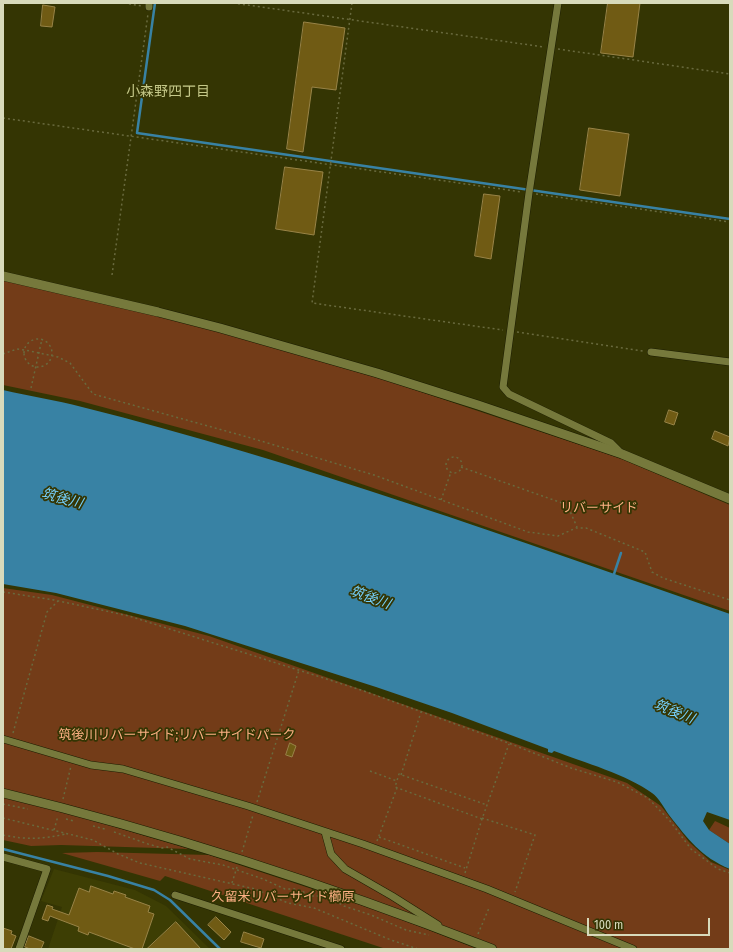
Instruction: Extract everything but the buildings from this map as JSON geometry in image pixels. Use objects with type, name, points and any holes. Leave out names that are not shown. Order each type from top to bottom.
[{"type":"street","points":[[558,3],[529,193],[504,387],[509,394],[611,443],[622,454]]},
{"type":"street","points":[[3,276],[220,328],[384,376],[478,405],[622,454],[730,498]]},
{"type":"street","points":[[651,352],[730,362]]},
{"type":"street","points":[[4,739],[91,765],[123,769],[255,808],[374,848],[462,880],[634,949]]},
{"type":"street","points":[[3,793],[57,810],[184,842],[448,932],[492,949]]},
{"type":"street","points":[[325,832],[331,854],[345,869],[392,896],[448,932]]},
{"type":"street","points":[[3,857],[47,869],[19,949]]},
{"type":"street","points":[[175,895],[341,949]]},
{"type":"path","points":[[112,275],[149,5],[124,3]]},
{"type":"path","points":[[233,3],[730,74]]},
{"type":"path","points":[[352,3],[312,303],[651,352]]},
{"type":"path","points":[[3,118],[330,166]]},
{"type":"path","points":[[34,340],[42,340],[48,342],[51,346],[52,356],[48,364],[36,367],[28,362],[24,354],[24,350],[30,342],[34,340]]},
{"type":"path","points":[[31,388],[42,340]]},
{"type":"path","points":[[3,354],[16,350],[24,350],[58,357],[70,363],[93,394],[251,438],[374,475],[528,532],[558,536],[577,528],[586,528],[645,552],[652,572],[663,578],[730,600]]},
{"type":"path","points":[[455,457],[459,459],[462,464],[459,471],[451,472],[446,467],[447,462],[450,458],[455,457]]},
{"type":"path","points":[[461,467],[562,503],[569,509],[577,528]]},
{"type":"path","points":[[441,500],[451,472]]},
{"type":"path","points":[[3,592],[58,601],[129,616],[299,670],[509,743],[571,768],[616,782],[638,791],[648,798],[665,815],[691,849],[718,869],[730,873]]},
{"type":"path","points":[[4,739],[14,733],[47,612],[58,601]]},
{"type":"path","points":[[240,860],[299,670]]},
{"type":"path","points":[[374,848],[396,788],[396,781],[399,774],[401,775],[421,712]]},
{"type":"path","points":[[462,880],[482,818],[509,743]]},
{"type":"path","points":[[54,830],[58,816],[57,810],[72,759]]},
{"type":"path","points":[[370,771],[396,781]]},
{"type":"path","points":[[401,775],[487,805]]},
{"type":"path","points":[[396,788],[535,835],[512,900]]},
{"type":"path","points":[[3,804],[29,809]]},
{"type":"path","points":[[3,818],[93,840],[118,854],[140,863],[255,889],[288,903],[314,908],[391,940],[418,949]]},
{"type":"path","points":[[64,818],[76,821]]},
{"type":"path","points":[[92,825],[97,828],[110,830],[162,848],[167,847],[190,859],[223,865],[263,879],[285,889],[297,890],[312,896],[322,896]]},
{"type":"path","points":[[3,835],[31,839],[46,838],[67,833]]},
{"type":"path","points":[[379,837],[466,868]]},
{"type":"path","points":[[232,883],[236,870]]},
{"type":"path","points":[[331,898],[344,906],[371,914],[406,930],[430,935]]},
{"type":"path","points":[[474,942],[489,908]]},
{"type":"shaded area","points":[[54,869],[135,890],[166,906],[210,949],[48,949],[62,907],[41,901]]},
{"type":"green space","name":"リバーサイド","points":[[3,280],[178,320],[388,381],[619,458],[730,505],[730,611],[263,450],[80,401],[3,385]]},
{"type":"green space","name":"筑後川リバーサイド;リバーサイドパーク","points":[[3,588],[52,595],[209,636],[627,783],[661,806],[689,842],[711,862],[730,870],[730,949],[499,949],[457,931],[46,803],[3,793]]},
{"type":"green space","points":[[3,797],[54,809],[189,849],[61,845],[31,846],[3,840]]},
{"type":"green space","points":[[715,821],[730,828],[730,844],[709,830]]},
{"type":"green space","name":"久留米リバーサイド櫛原","points":[[97,852],[209,855],[385,913],[477,949],[386,949],[165,876],[160,881],[62,853]]},
{"type":"water","name":"筑後川","points":[[3,390],[72,405],[246,452],[489,530],[730,614],[730,820],[707,812],[703,821],[709,830],[730,844],[730,869],[703,853],[682,832],[655,795],[631,780],[605,769],[554,751],[552,753],[548,752],[548,749],[452,713],[376,687],[185,626],[56,593],[3,584]]},
{"type":"waterway","points":[[155,3],[137,133],[730,219]]},
{"type":"waterway","points":[[613,577],[621,553]]},
{"type":"waterway","points":[[3,849],[108,876],[154,890],[170,900],[220,949]]},
{"type":"district","name":"小森野四丁目","points":[[168,92]]}]
